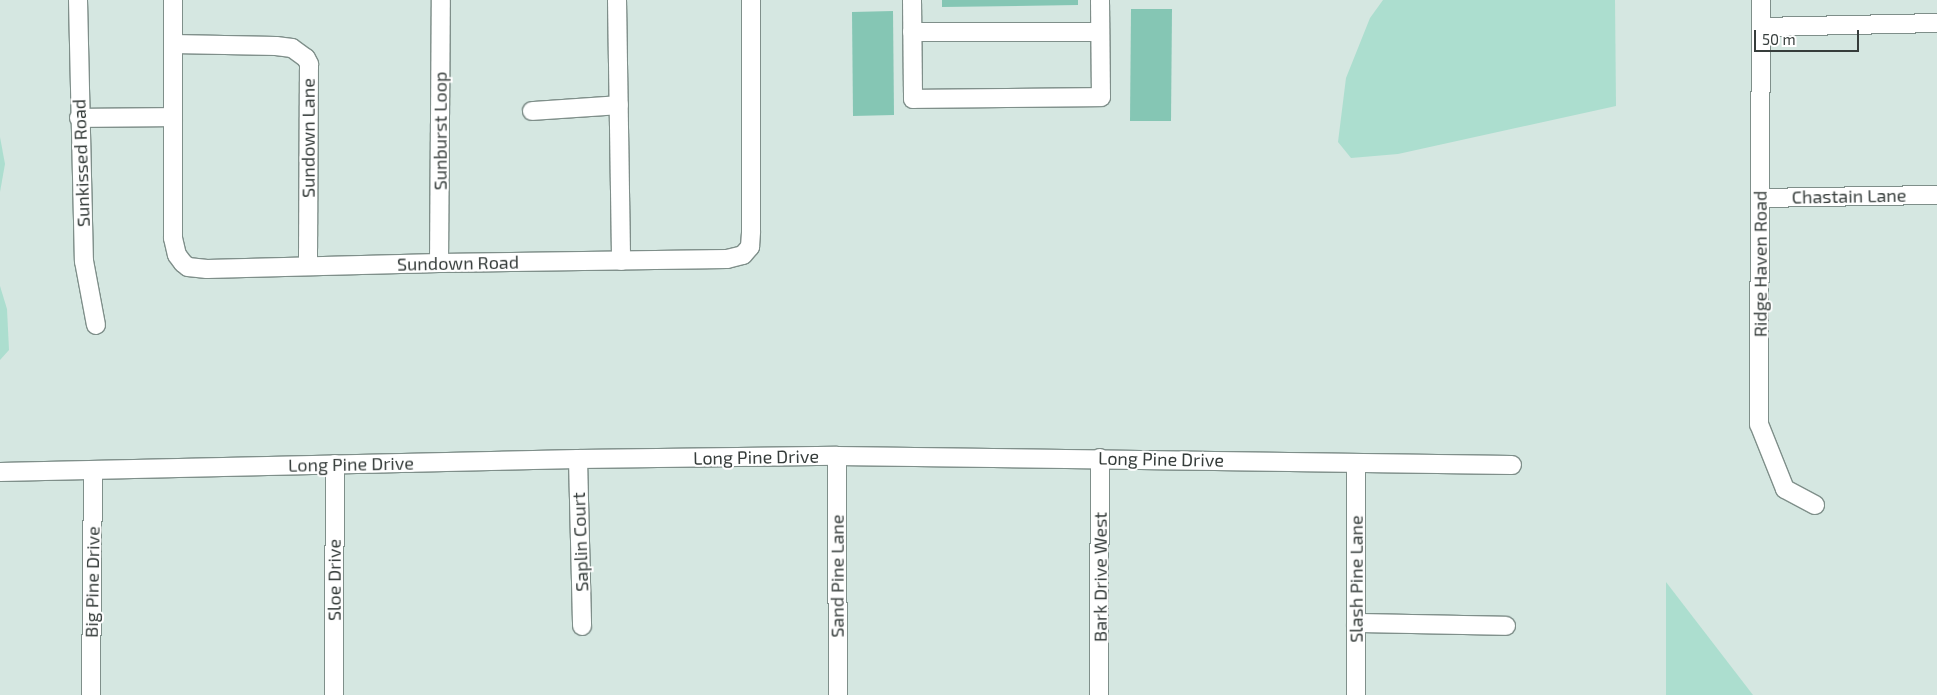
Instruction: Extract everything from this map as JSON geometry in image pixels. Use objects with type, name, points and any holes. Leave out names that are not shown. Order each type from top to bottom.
[{"type":"street","name":"Sunkissed Road","points":[[78,0],[79,118],[84,261],[96,325]]},
{"type":"street","name":"Sundown Road","points":[[173,0],[173,238],[177,255],[183,263],[188,267],[208,269],[439,263],[726,259],[743,255],[750,247],[751,0]]},
{"type":"street","name":"Sunburst Loop","points":[[439,263],[440,0]]},
{"type":"street","points":[[617,0],[621,261]]},
{"type":"street","points":[[912,0],[913,99],[1101,97],[1100,0]]},
{"type":"street","name":"Ridge Haven Road","points":[[1761,0],[1759,424],[1785,489],[1815,505]]},
{"type":"street","points":[[1761,27],[1937,24]]},
{"type":"street","points":[[912,32],[1100,32]]},
{"type":"street","name":"Sundown Lane","points":[[173,44],[276,46],[292,48],[306,58],[309,64],[308,266]]},
{"type":"street","points":[[532,111],[619,105]]},
{"type":"street","points":[[79,118],[173,117]]},
{"type":"street","name":"Chastain Lane","points":[[1760,198],[1937,195]]},
{"type":"street","name":"Long Pine Drive","points":[[0,472],[578,459],[836,456],[1100,458],[1512,465]]},
{"type":"street","name":"Sand Pine Lane","points":[[836,456],[838,695]]},
{"type":"street","name":"Bark Drive West","points":[[1099,695],[1100,458]]},
{"type":"street","name":"Saplin Court","points":[[578,459],[582,626]]},
{"type":"street","name":"Slash Pine Lane","points":[[1356,463],[1356,695]]},
{"type":"street","name":"Sloe Drive","points":[[334,695],[335,464]]},
{"type":"street","name":"Big Pine Drive","points":[[91,695],[94,470]]},
{"type":"street","points":[[1356,623],[1506,626]]},
{"type":"green space","points":[[1383,0],[1615,0],[1616,106],[1398,154],[1351,158],[1338,142],[1346,78],[1370,18]]},
{"type":"green space","points":[[0,137],[5,164],[0,192]]},
{"type":"green space","points":[[0,286],[7,309],[9,350],[0,360]]},
{"type":"green space","points":[[1666,582],[1753,695],[1666,695]]},
{"type":"building","points":[[942,0],[1078,0],[1078,5],[942,7]]},
{"type":"building","points":[[1131,9],[1172,9],[1171,121],[1130,121]]},
{"type":"building","points":[[893,11],[894,115],[853,116],[852,12]]}]
